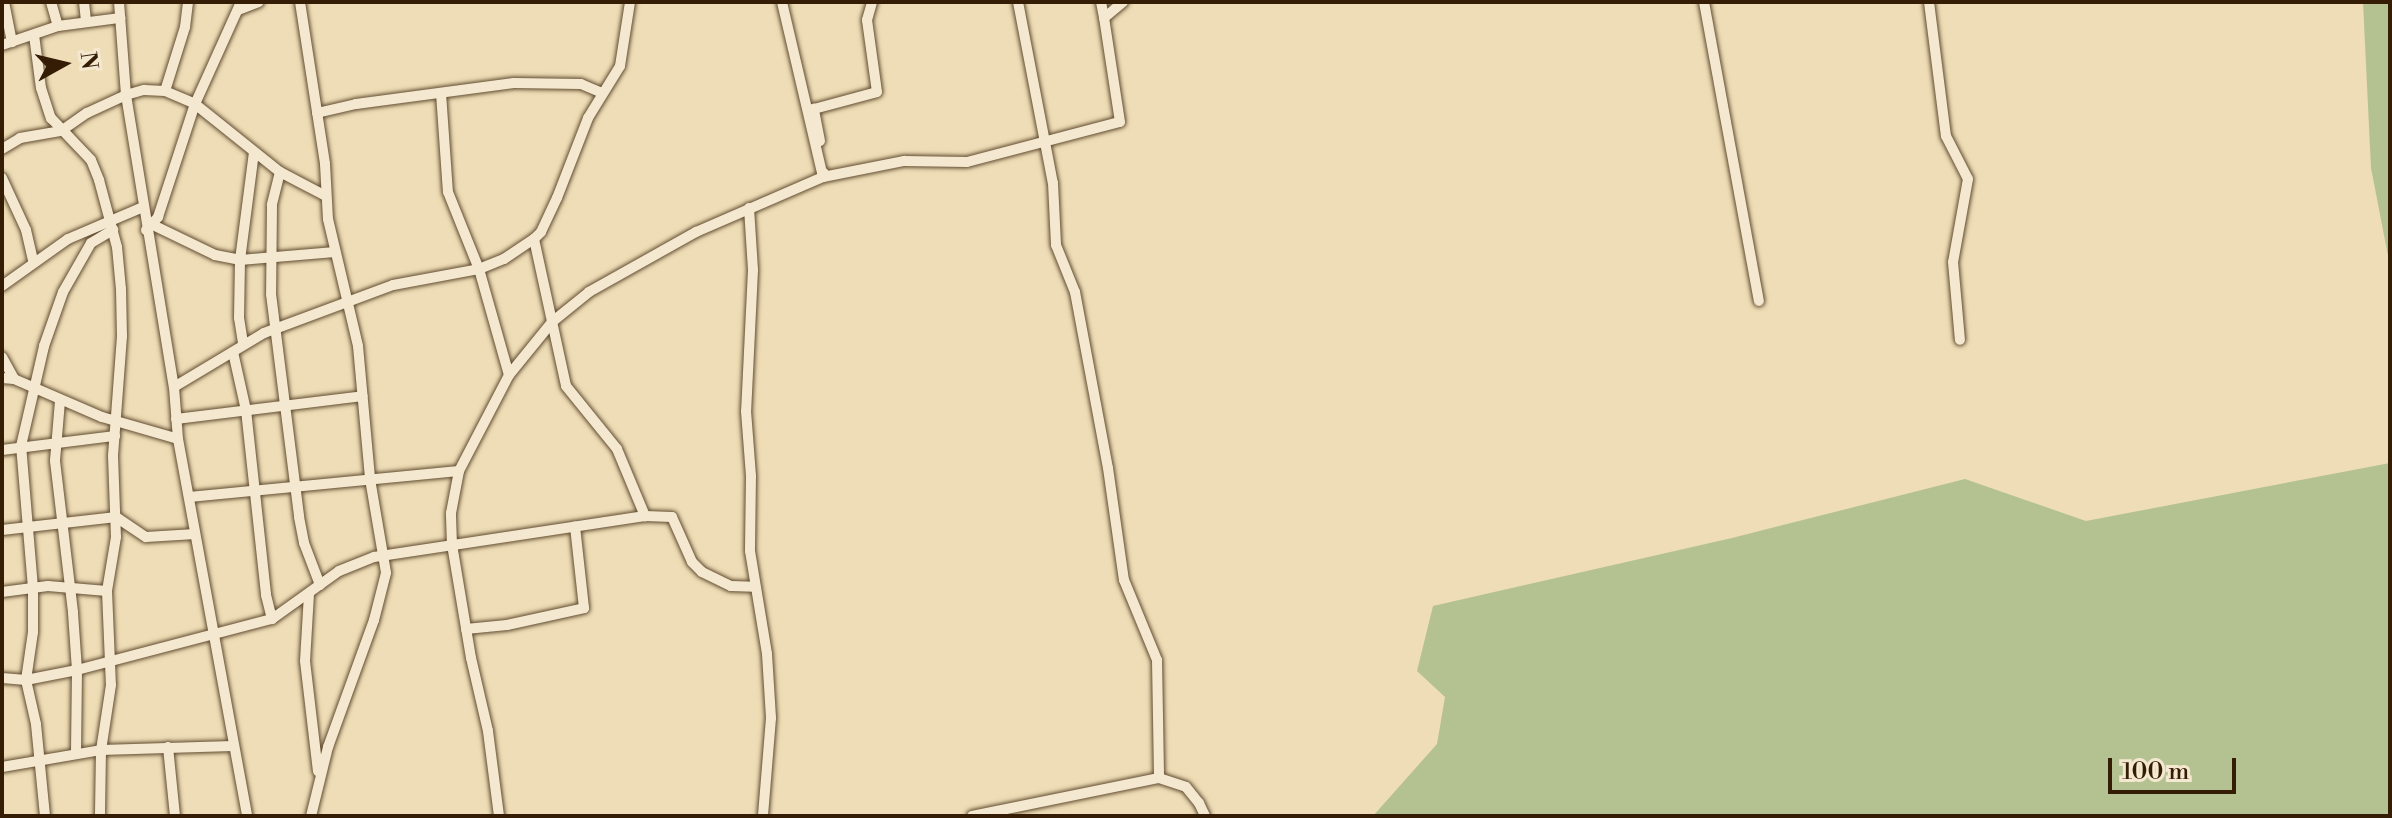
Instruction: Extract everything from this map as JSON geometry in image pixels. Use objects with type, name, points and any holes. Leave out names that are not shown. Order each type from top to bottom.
[{"type":"street","points":[[4,2],[7,44],[58,26],[120,18]]},
{"type":"street","points":[[51,2],[58,26]]},
{"type":"street","points":[[84,2],[86,22]]},
{"type":"street","points":[[119,2],[126,95],[174,387],[178,439],[247,816]]},
{"type":"street","points":[[165,91],[185,27],[188,2]]},
{"type":"street","points":[[149,228],[158,217],[195,104],[239,6],[259,2]]},
{"type":"street","points":[[300,2],[335,252],[358,346],[370,479],[385,556],[384,587],[343,698],[311,816]]},
{"type":"street","points":[[174,387],[243,343],[276,329],[393,285],[479,269],[504,259],[534,239],[541,232],[602,93],[620,66],[630,2]]},
{"type":"street","points":[[782,2],[823,177]]},
{"type":"street","points":[[823,177],[824,160],[814,109],[877,92],[867,20],[872,2]]},
{"type":"street","points":[[1018,2],[1053,183],[1056,245],[1075,292],[1108,468],[1124,580],[1157,660],[1159,778]]},
{"type":"street","points":[[499,816],[488,731],[452,545],[451,513],[459,471],[509,375],[552,322],[589,292],[696,232],[823,177],[904,161],[967,162],[1120,122],[1101,2]]},
{"type":"street","points":[[1104,18],[1123,2]]},
{"type":"street","points":[[1704,2],[1759,301]]},
{"type":"street","points":[[1929,2],[1946,136],[1968,179],[1953,262],[1960,340]]},
{"type":"street","points":[[34,35],[41,88],[51,118],[91,160],[112,226],[122,320],[115,436],[116,517],[107,591],[110,660],[101,750],[100,816]]},
{"type":"street","points":[[317,113],[514,83],[581,84],[602,93]]},
{"type":"street","points":[[2,147],[20,138],[61,131],[87,113],[126,95],[144,90],[165,91],[195,104],[280,172],[326,196]]},
{"type":"street","points":[[441,93],[448,192],[479,269],[509,375]]},
{"type":"street","points":[[243,343],[239,318],[240,260],[254,152]]},
{"type":"street","points":[[280,172],[272,205],[276,329],[294,485],[304,543],[320,585]]},
{"type":"street","points":[[2,178],[22,219],[33,261]]},
{"type":"street","points":[[45,816],[36,724],[26,680],[33,632],[33,588],[21,446],[34,388],[63,292],[91,243],[143,207]]},
{"type":"street","points":[[749,208],[753,270],[746,411],[754,587],[770,685],[771,746],[763,816]]},
{"type":"street","points":[[2,286],[68,239],[112,226]]},
{"type":"street","points":[[149,228],[215,255],[240,260],[335,252]]},
{"type":"street","points":[[534,239],[566,386],[617,449],[645,516]]},
{"type":"street","points":[[233,352],[246,410],[266,595],[272,619]]},
{"type":"street","points":[[2,357],[8,378],[118,422],[178,439]]},
{"type":"street","points":[[176,419],[363,396]]},
{"type":"street","points":[[60,401],[54,442],[77,670],[76,754]]},
{"type":"street","points":[[2,450],[115,436]]},
{"type":"street","points":[[189,497],[256,488],[459,471]]},
{"type":"street","points":[[2,678],[26,680],[77,670],[272,619],[357,562],[645,516],[672,517],[692,562],[702,572],[731,586],[754,587]]},
{"type":"street","points":[[2,530],[116,517],[146,537],[195,534]]},
{"type":"street","points":[[466,629],[507,625],[584,608],[575,526]]},
{"type":"street","points":[[2,592],[71,587],[107,591]]},
{"type":"street","points":[[309,594],[305,661],[319,782]]},
{"type":"street","points":[[2,767],[101,750],[233,746]]},
{"type":"street","points":[[168,747],[175,816]]},
{"type":"street","points":[[972,816],[1159,778],[1186,787],[1205,816]]},
{"type":"green space","points":[[2363,2],[2390,2],[2390,266],[2371,168]]},
{"type":"green space","points":[[2390,463],[2390,816],[1373,816],[1437,744],[1445,697],[1417,671],[1433,606],[1732,538],[1965,479],[2086,521]]}]
